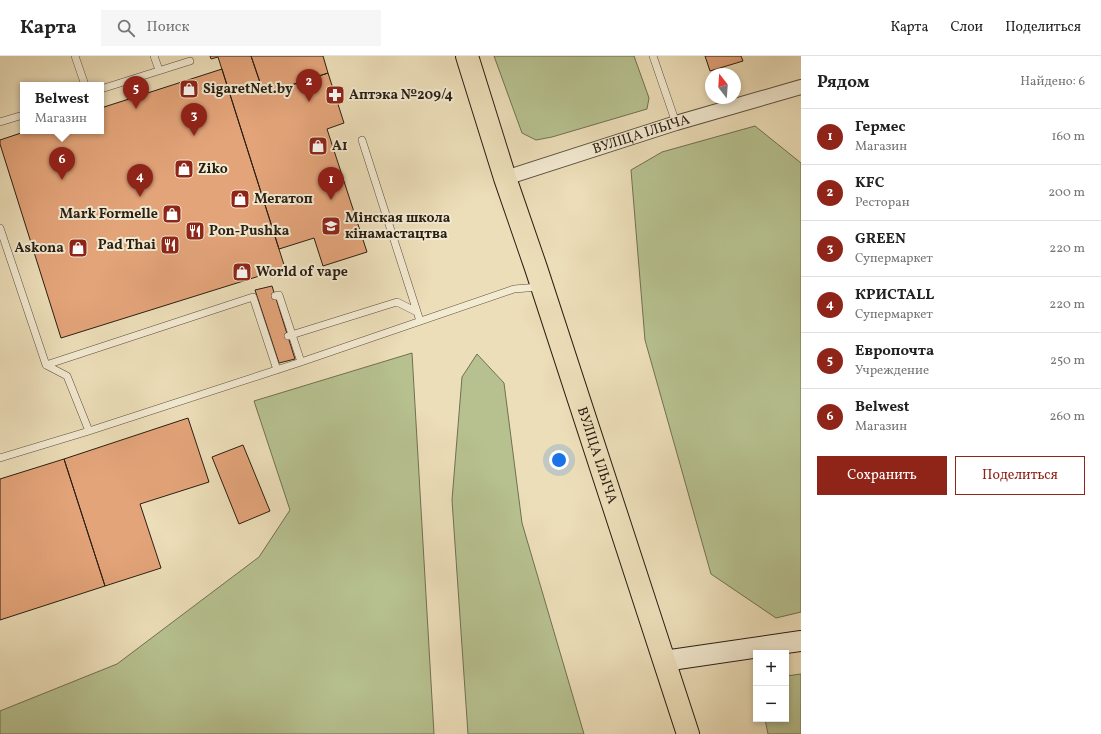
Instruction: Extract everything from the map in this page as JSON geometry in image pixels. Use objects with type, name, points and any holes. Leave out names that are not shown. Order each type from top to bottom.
[{"type":"main road","name":"ВУЛІЦА ІЛЬІЧА","points":[[467,56],[505,178],[688,734]]},
{"type":"street","name":"ВУЛІЦА ІЛЬІЧА","points":[[505,178],[676,123],[801,87]]},
{"type":"street","points":[[664,661],[801,641]]},
{"type":"lane","points":[[76,56],[84,82]]},
{"type":"lane","points":[[154,56],[159,70]]},
{"type":"lane","points":[[653,56],[676,123]]},
{"type":"lane","points":[[104,88],[190,61]]},
{"type":"lane","points":[[0,122],[20,116]]},
{"type":"lane","points":[[362,140],[420,321]]},
{"type":"lane","points":[[0,228],[46,365],[67,376],[89,431]]},
{"type":"lane","points":[[0,458],[89,431],[277,370],[514,289],[541,287]]},
{"type":"lane","points":[[275,296],[279,295],[281,309],[295,351],[301,362]]},
{"type":"lane","points":[[46,365],[253,298],[257,302],[262,315],[275,357],[277,370]]},
{"type":"lane","points":[[290,335],[397,302],[417,312]]},
{"type":"green space","points":[[494,56],[634,56],[649,98],[647,109],[552,137],[536,140],[522,133]]},
{"type":"green space","points":[[755,126],[801,163],[801,612],[776,618],[711,574],[645,340],[631,170],[662,152]]},
{"type":"green space","points":[[412,353],[434,734],[0,734],[0,711],[117,664],[259,557],[290,510],[254,401]]},
{"type":"green space","points":[[477,354],[504,383],[522,523],[584,734],[468,734],[452,500],[462,377]]},
{"type":"green space","points":[[801,674],[801,734],[768,734],[766,722],[789,722],[789,676]]},
{"type":"building","points":[[210,56],[251,56],[264,94],[328,73],[344,123],[327,129],[367,252],[323,266],[314,238],[279,249],[218,57],[211,59]]},
{"type":"building","points":[[251,56],[323,56],[328,73],[264,94]]},
{"type":"building","points":[[705,56],[741,56],[743,61],[720,68],[709,68]]},
{"type":"building","points":[[222,69],[285,268],[61,338],[0,140],[20,133],[104,134],[104,107]]},
{"type":"building","points":[[272,286],[295,359],[279,363],[255,290]]},
{"type":"building","points":[[188,418],[209,482],[140,504],[161,568],[105,586],[64,459]]},
{"type":"building","points":[[243,445],[270,511],[239,524],[212,457]]},
{"type":"building","points":[[64,459],[105,586],[0,620],[0,479]]},
{"type":"place","name":"SigaretNet.by","points":[[189,89]]},
{"type":"place","name":"Аптэка №209/4","points":[[335,95]]},
{"type":"place","name":"KFC","points":[[309,102]]},
{"type":"place","name":"Европочта","points":[[136,109]]},
{"type":"place","name":"GREEN","points":[[194,136]]},
{"type":"place","name":"A1","points":[[318,146]]},
{"type":"place","name":"Ziko","points":[[184,169]]},
{"type":"place","name":"Belwest","points":[[62,180]]},
{"type":"place","name":"КРИСТАLL","points":[[140,197]]},
{"type":"place","name":"Мегатоп","points":[[240,199]]},
{"type":"place","name":"Гермес","points":[[331,200]]},
{"type":"place","name":"Mark Formelle","points":[[172,214]]},
{"type":"place","name":"Мінская школа кінамастацтва","points":[[331,226]]},
{"type":"place","name":"Pon-Pushka","points":[[195,231]]},
{"type":"place","name":"Pad Thai","points":[[170,245]]},
{"type":"place","name":"Askona","points":[[78,248]]},
{"type":"place","name":"World of vape","points":[[242,272]]}]
